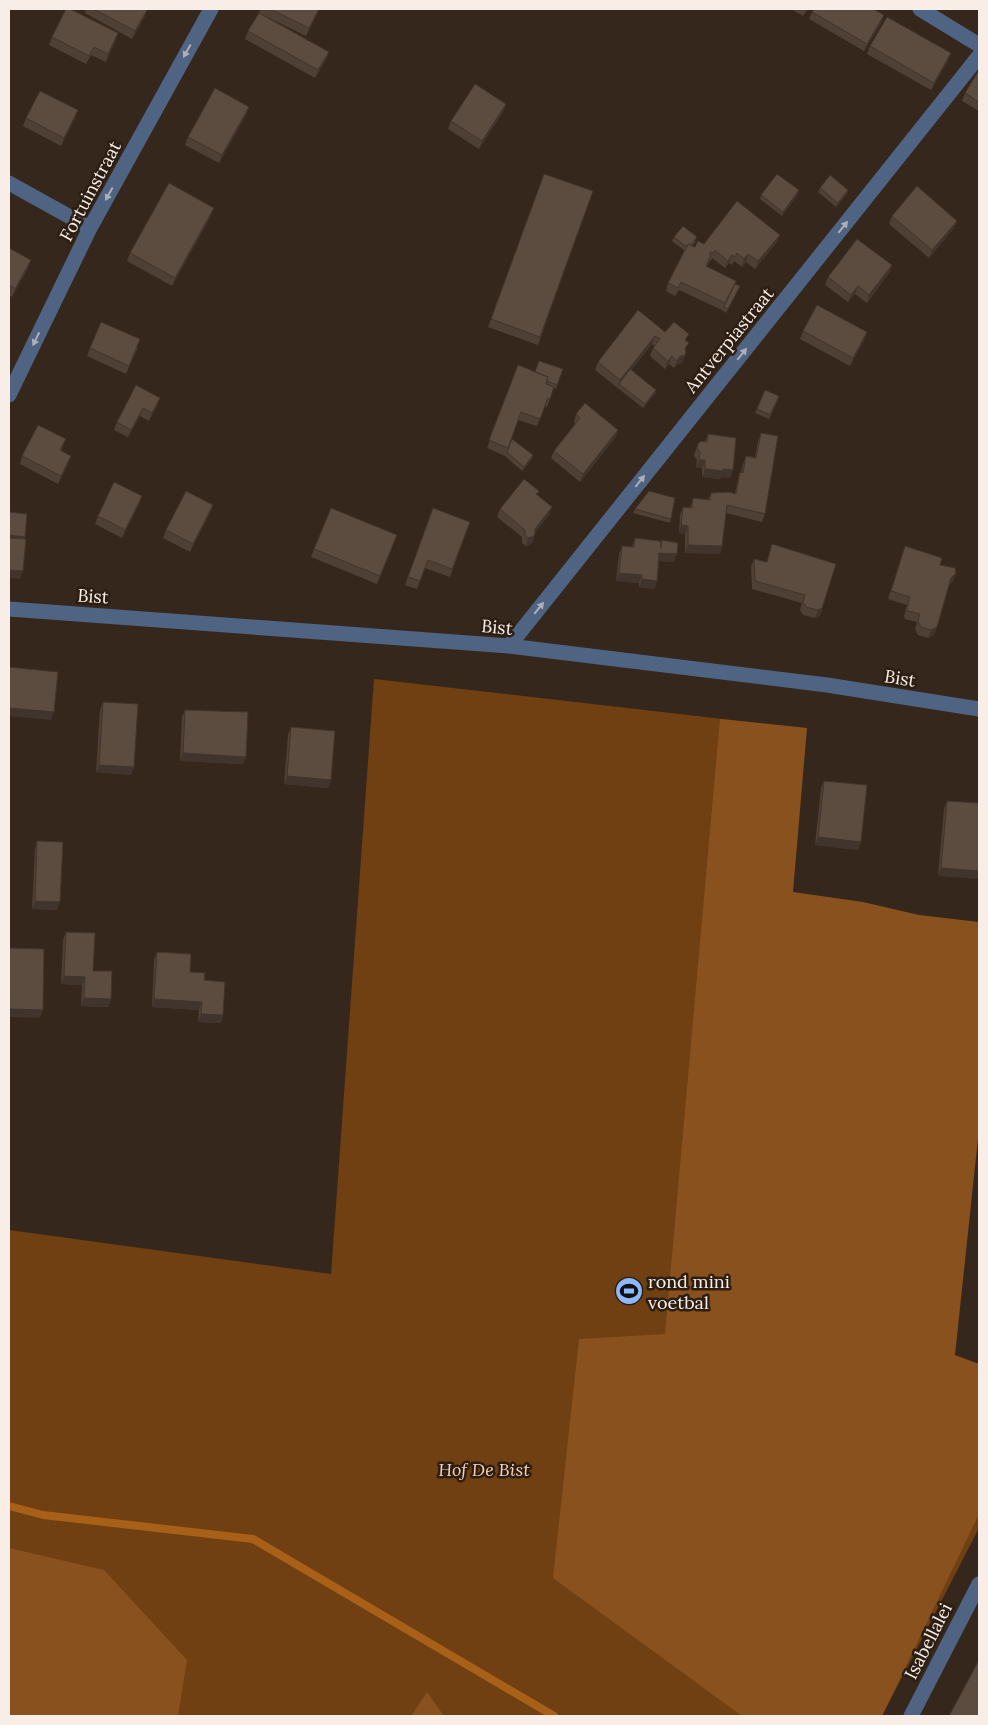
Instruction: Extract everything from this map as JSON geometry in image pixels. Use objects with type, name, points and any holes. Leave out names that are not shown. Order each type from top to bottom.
[{"type":"street","name":"Fortuinstraat","points":[[9,395],[90,228],[211,9]]},
{"type":"street","points":[[920,9],[979,45]]},
{"type":"street","name":"Antverpiastraat","points":[[508,646],[979,56]]},
{"type":"street","points":[[9,183],[90,228]]},
{"type":"street","name":"Bist","points":[[9,609],[508,646],[827,685],[979,709]]},
{"type":"street","name":"Isabellalei","points":[[911,1716],[979,1584]]},
{"type":"green space","name":"Hof De Bist","points":[[374,679],[775,725],[693,1334],[979,1382],[979,1528],[882,1716],[9,1716],[9,1230],[331,1274]]},
{"type":"shaded area","points":[[720,719],[807,728],[793,892],[863,902],[919,915],[979,922],[979,1129],[955,1355],[979,1364],[979,1514],[882,1716],[742,1716],[553,1578],[579,1339],[665,1334]]},
{"type":"shaded area","points":[[9,1548],[104,1570],[187,1660],[178,1716],[9,1716]]},
{"type":"shaded area","points":[[427,1692],[444,1716],[411,1716]]},
{"type":"building","points":[[66,9],[70,9],[118,33],[108,54],[94,47],[89,56],[52,37]]},
{"type":"building","points":[[94,9],[146,9],[147,10],[135,31]]},
{"type":"building","points":[[270,9],[319,9],[309,28]]},
{"type":"building","points":[[814,9],[873,9],[884,15],[867,44],[812,12]]},
{"type":"building","points":[[259,13],[329,52],[318,70],[248,31]]},
{"type":"building","points":[[887,17],[951,53],[934,83],[870,46]]},
{"type":"building","points":[[979,70],[979,102],[965,93]]},
{"type":"building","points":[[475,84],[506,104],[482,141],[451,121]]},
{"type":"building","points":[[215,88],[249,107],[222,155],[188,137]]},
{"type":"building","points":[[40,91],[78,110],[64,138],[26,118]]},
{"type":"building","points":[[544,174],[593,191],[540,337],[491,319]]},
{"type":"building","points":[[777,174],[799,190],[783,212],[761,195]]},
{"type":"building","points":[[830,175],[848,190],[838,203],[820,188]]},
{"type":"building","points":[[169,183],[214,208],[175,278],[130,253]]},
{"type":"building","points":[[917,186],[957,221],[932,250],[892,216]]},
{"type":"building","points":[[737,201],[780,235],[758,261],[748,254],[744,259],[737,253],[735,257],[732,255],[728,261],[715,250],[714,253],[711,252],[709,254],[711,255],[706,266],[736,281],[725,303],[681,282],[678,288],[668,283],[688,244],[695,247],[698,241],[704,244]]},
{"type":"building","points":[[683,226],[697,237],[687,247],[674,237]]},
{"type":"building","points":[[857,239],[892,265],[869,295],[858,286],[851,295],[828,277]]},
{"type":"building","points":[[9,248],[31,260],[15,289],[9,285]]},
{"type":"building","points":[[735,284],[740,286],[728,309],[724,307]]},
{"type":"building","points":[[817,305],[867,332],[853,358],[803,331]]},
{"type":"building","points":[[638,310],[665,332],[674,322],[689,334],[685,340],[689,343],[685,348],[686,353],[684,356],[680,356],[677,361],[672,356],[668,361],[653,348],[660,339],[655,336],[620,380],[598,362]]},
{"type":"building","points":[[101,322],[140,339],[129,366],[90,348]]},
{"type":"building","points":[[539,361],[563,369],[557,385],[547,381],[548,377],[535,372]]},
{"type":"building","points":[[518,365],[548,377],[546,384],[554,387],[540,419],[521,412],[508,448],[489,440]]},
{"type":"building","points":[[630,369],[656,390],[645,404],[619,384]]},
{"type":"building","points":[[136,385],[160,398],[152,413],[143,408],[131,430],[117,422]]},
{"type":"building","points":[[765,390],[779,396],[770,415],[757,409]]},
{"type":"building","points":[[585,403],[618,430],[583,474],[554,451],[580,418],[576,414]]},
{"type":"building","points":[[38,425],[66,439],[60,450],[71,456],[61,476],[22,456]]},
{"type":"building","points":[[761,433],[778,436],[765,514],[727,505],[722,546],[688,545],[688,526],[681,525],[683,507],[692,508],[693,498],[710,500],[711,493],[729,492],[736,494],[740,472],[743,473],[746,456],[756,458]]},
{"type":"building","points":[[708,434],[736,438],[733,470],[705,469],[705,460],[699,460],[700,452],[697,448],[701,441],[707,442]]},
{"type":"building","points":[[512,439],[533,455],[524,467],[507,452]]},
{"type":"building","points":[[524,479],[539,491],[536,494],[552,507],[535,529],[535,534],[528,538],[525,535],[525,530],[500,509]]},
{"type":"building","points":[[114,482],[142,496],[125,530],[98,516]]},
{"type":"building","points":[[186,491],[213,505],[193,544],[166,530]]},
{"type":"building","points":[[649,491],[675,498],[671,519],[635,509]]},
{"type":"building","points":[[331,508],[397,535],[380,576],[314,549]]},
{"type":"building","points":[[433,508],[470,522],[452,569],[428,560],[420,581],[408,577]]},
{"type":"building","points":[[9,512],[27,514],[25,537],[9,535]]},
{"type":"building","points":[[9,538],[26,539],[23,571],[9,570]]},
{"type":"building","points":[[635,538],[660,541],[661,548],[662,540],[678,543],[677,554],[659,553],[657,581],[642,579],[642,575],[619,573],[622,546],[634,547]]},
{"type":"building","points":[[772,544],[836,564],[822,608],[818,610],[806,607],[803,602],[805,595],[755,581],[754,559],[767,562]]},
{"type":"building","points":[[905,546],[942,558],[940,565],[955,568],[956,573],[951,578],[937,627],[931,630],[921,627],[918,621],[920,614],[908,611],[910,597],[891,591]]},
{"type":"building","points":[[9,667],[58,672],[54,712],[9,708]]},
{"type":"building","points":[[103,702],[138,704],[134,767],[99,765]]},
{"type":"building","points":[[185,710],[248,712],[246,757],[183,753]]},
{"type":"building","points":[[291,727],[335,731],[331,780],[287,776]]},
{"type":"building","points":[[824,781],[867,785],[861,842],[818,837]]},
{"type":"building","points":[[947,801],[979,803],[979,871],[941,868]]},
{"type":"building","points":[[37,841],[63,842],[60,902],[35,901]]},
{"type":"building","points":[[66,932],[95,933],[93,971],[112,971],[111,999],[84,998],[85,977],[64,976]]},
{"type":"building","points":[[9,948],[44,949],[43,1010],[9,1009]]},
{"type":"building","points":[[157,952],[191,954],[190,972],[205,973],[204,980],[225,982],[223,1015],[201,1014],[202,1002],[154,999]]},
{"type":"building","points":[[979,1660],[979,1716],[949,1716]]},
{"type":"waterway","points":[[9,1506],[43,1515],[253,1539],[554,1716]]},
{"type":"place","name":"rond mini voetbal","points":[[629,1291]]}]
